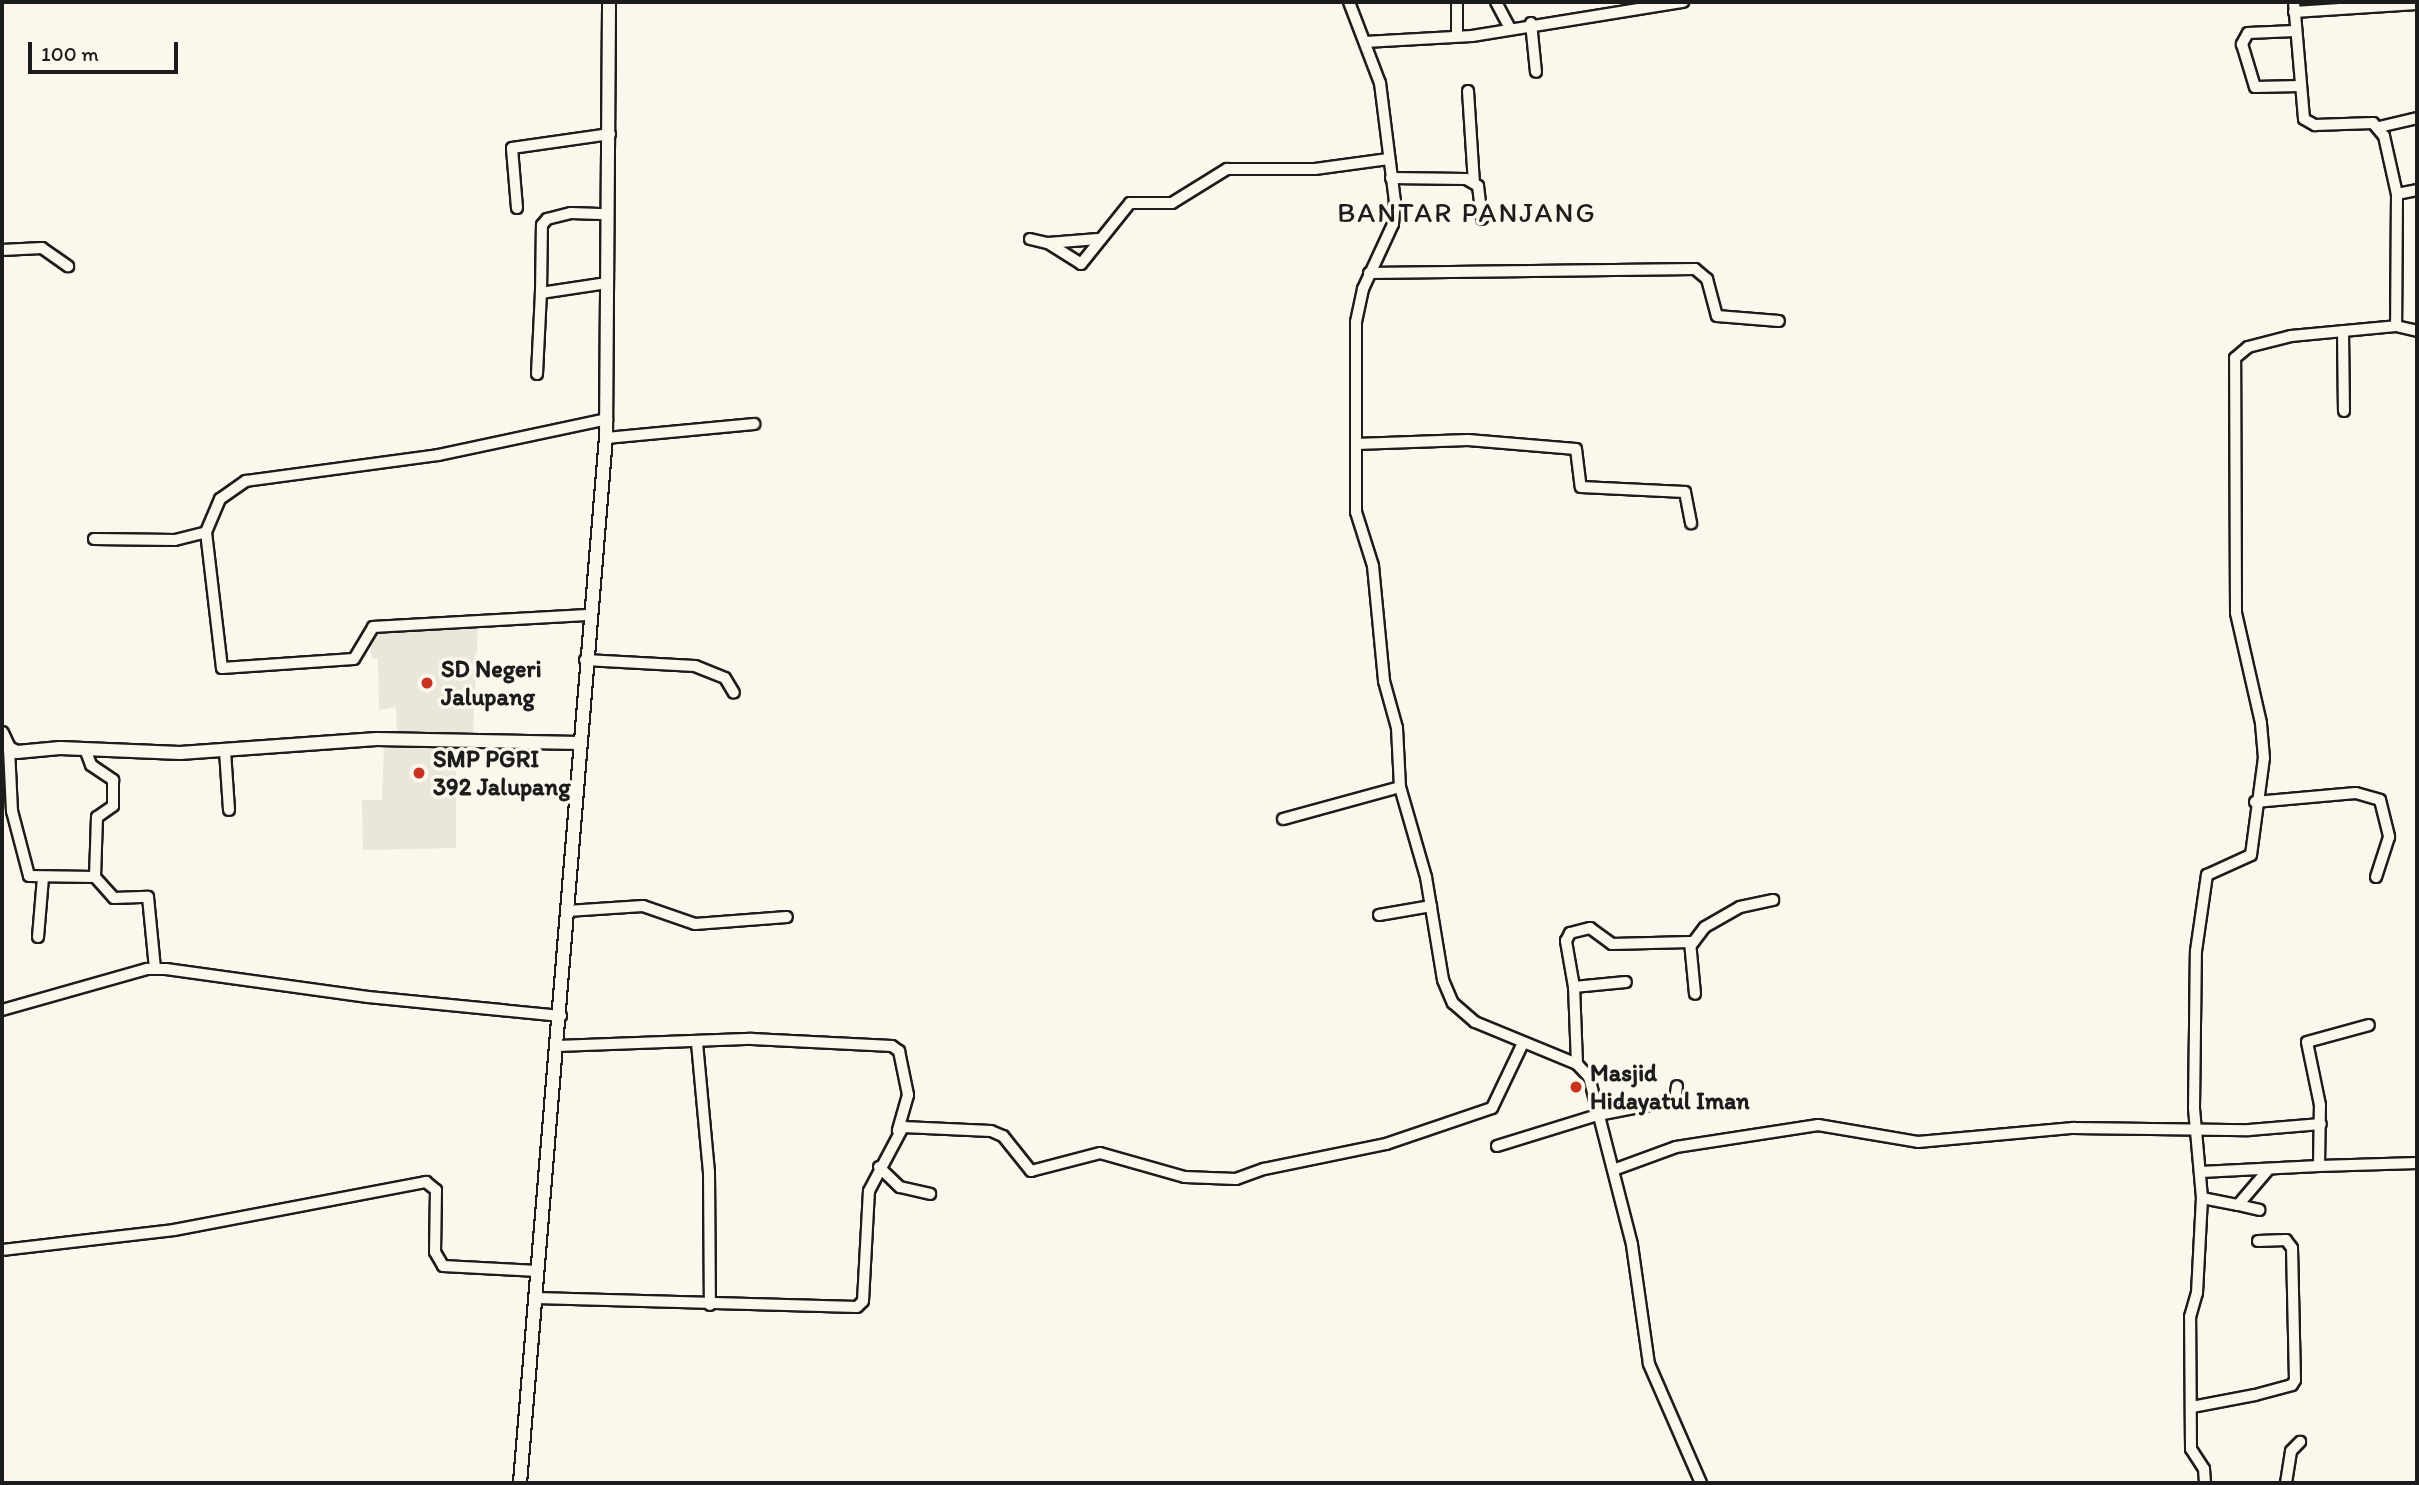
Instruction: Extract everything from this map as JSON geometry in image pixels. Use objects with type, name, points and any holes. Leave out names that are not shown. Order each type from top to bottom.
[{"type":"street","points":[[520,1483],[561,1016],[585,660],[606,438],[609,2]]},
{"type":"street","points":[[1349,2],[1380,83],[1391,178],[1392,224],[1369,273],[1356,322],[1356,512],[1373,566],[1384,681],[1396,728],[1400,787],[1431,906],[1443,980],[1453,1003],[1475,1022],[1577,1063],[1589,1077],[1616,1169],[1632,1245],[1649,1364],[1701,1483]]},
{"type":"street","points":[[1457,2],[1457,34]]},
{"type":"street","points":[[1496,2],[1510,28]]},
{"type":"street","points":[[1365,42],[1510,28],[1683,2]]},
{"type":"street","points":[[2417,4],[2294,7],[2304,119],[2310,124],[2364,122],[2379,127],[2417,118]]},
{"type":"street","points":[[1531,23],[1536,72]]},
{"type":"street","points":[[2295,31],[2248,33],[2242,44],[2255,87],[2300,86]]},
{"type":"street","points":[[1468,91],[1474,183],[1481,198],[1482,219]]},
{"type":"street","points":[[2379,127],[2397,194],[2396,326]]},
{"type":"street","points":[[517,208],[512,148],[610,134]]},
{"type":"street","points":[[1048,243],[1079,264],[1130,203],[1172,202],[1227,169],[1315,169],[1388,159]]},
{"type":"street","points":[[1391,178],[1455,178],[1474,183]]},
{"type":"street","points":[[2397,194],[2417,190]]},
{"type":"street","points":[[537,374],[542,225],[547,219],[572,213],[607,214]]},
{"type":"street","points":[[1030,239],[1048,243],[1098,239]]},
{"type":"street","points":[[2,250],[38,247],[68,266]]},
{"type":"street","points":[[1369,273],[1695,269],[1707,279],[1717,316],[1779,321]]},
{"type":"street","points":[[541,293],[607,283]]},
{"type":"street","points":[[2205,1483],[2204,1469],[2191,1449],[2190,1317],[2199,1281],[2202,1198],[2195,1128],[2196,951],[2207,875],[2251,855],[2255,802],[2264,758],[2260,723],[2236,612],[2235,358],[2248,347],[2270,341],[2396,326],[2417,331]]},
{"type":"street","points":[[2343,331],[2344,411]]},
{"type":"street","points":[[591,615],[373,626],[359,655],[347,660],[222,668],[206,532],[220,499],[246,481],[438,455],[607,419]]},
{"type":"street","points":[[606,438],[754,424]]},
{"type":"street","points":[[1356,444],[1468,440],[1576,449],[1581,487],[1685,492],[1691,523]]},
{"type":"street","points":[[93,539],[175,540],[206,532]]},
{"type":"street","points":[[585,660],[695,666],[725,678],[734,693]]},
{"type":"street","points":[[2,733],[9,748],[6,763],[8,821],[29,876],[95,877]]},
{"type":"street","points":[[9,748],[17,752],[85,749],[225,751],[352,740],[579,743]]},
{"type":"street","points":[[85,749],[90,765],[113,780],[113,806],[97,817],[95,877],[114,898],[148,897],[156,969]]},
{"type":"street","points":[[225,751],[229,810]]},
{"type":"street","points":[[1283,819],[1400,787]]},
{"type":"street","points":[[2255,802],[2357,793],[2380,800],[2389,837],[2376,877]]},
{"type":"street","points":[[38,937],[43,878]]},
{"type":"street","points":[[1695,994],[1692,944],[1705,927],[1740,907],[1773,900]]},
{"type":"street","points":[[567,911],[643,906],[673,920],[695,924],[787,917]]},
{"type":"street","points":[[1379,915],[1431,906]]},
{"type":"street","points":[[1577,1063],[1574,987],[1566,942],[1570,933],[1590,928],[1612,944],[1692,944]]},
{"type":"street","points":[[2,1010],[156,969],[561,1016]]},
{"type":"street","points":[[1574,987],[1626,982]]},
{"type":"street","points":[[2319,1166],[2320,1124],[2307,1042],[2369,1025]]},
{"type":"street","points":[[536,1298],[853,1308],[861,1304],[867,1203],[879,1167],[897,1134],[909,1103],[899,1051],[892,1046],[781,1039],[557,1046]]},
{"type":"street","points":[[697,1043],[709,1172],[710,1305]]},
{"type":"street","points":[[897,1134],[904,1128],[920,1126],[991,1131],[1003,1136],[1031,1171],[1100,1153],[1185,1177],[1236,1180],[1264,1169],[1386,1144],[1492,1108],[1523,1043]]},
{"type":"street","points":[[1497,1146],[1598,1115],[1675,1100],[1677,1086]]},
{"type":"street","points":[[1616,1169],[1676,1147],[1818,1125],[1918,1142],[2073,1128],[2249,1130],[2320,1124]]},
{"type":"street","points":[[2201,1172],[2417,1163]]},
{"type":"street","points":[[879,1167],[900,1187],[930,1194]]},
{"type":"street","points":[[2238,1205],[2267,1171]]},
{"type":"street","points":[[2,1250],[174,1230],[426,1182],[436,1190],[435,1252],[443,1266],[538,1271]]},
{"type":"street","points":[[2202,1198],[2259,1210]]},
{"type":"street","points":[[2192,1407],[2255,1395],[2292,1385],[2295,1380],[2292,1248],[2286,1240],[2258,1241]]},
{"type":"street","points":[[2286,1483],[2291,1451],[2300,1442]]},
{"type":"shaded area","name":"SD Negeri Jalupang","points":[[478,624],[473,732],[397,732],[396,707],[379,710],[378,659],[371,658],[370,634]]},
{"type":"shaded area","name":"SMP PGRI 392 Jalupang","points":[[384,744],[456,747],[456,848],[363,850],[362,800],[382,800]]},
{"type":"place","name":"SD Negeri Jalupang","points":[[427,683]]},
{"type":"place","name":"SMP PGRI 392 Jalupang","points":[[419,773]]},
{"type":"place","name":"Masjid Hidayatul Iman","points":[[1576,1087]]},
{"type":"district","name":"BANTAR PANJANG","points":[[1467,212]]}]
